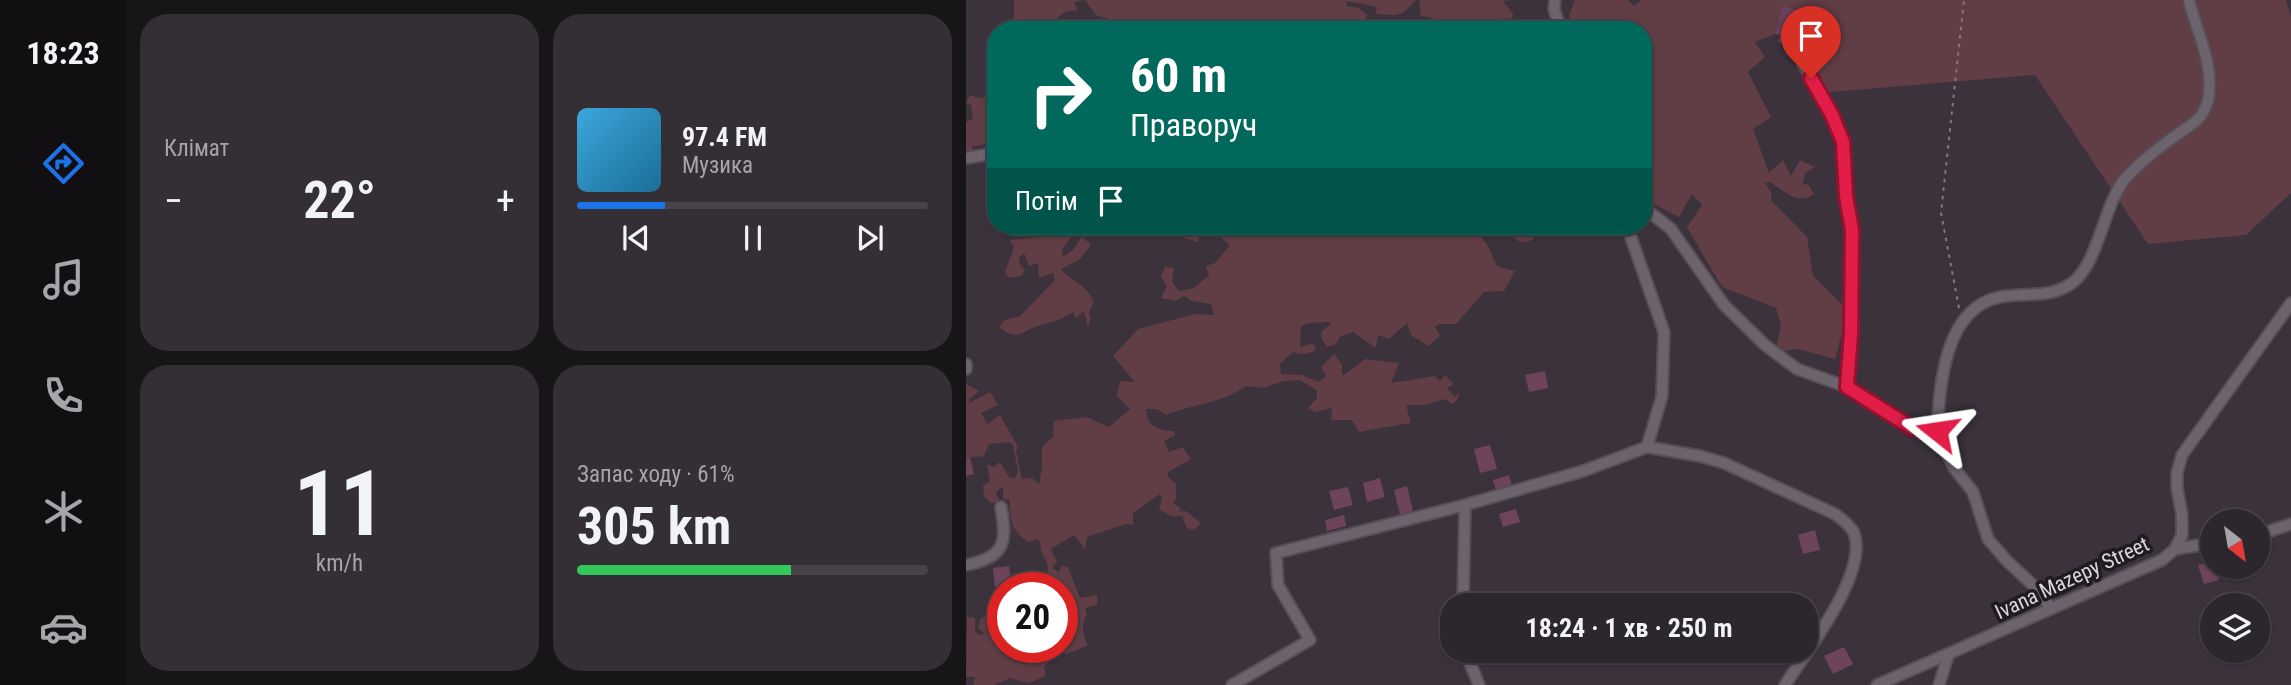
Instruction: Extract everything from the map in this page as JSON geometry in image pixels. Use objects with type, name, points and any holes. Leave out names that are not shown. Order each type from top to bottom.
[{"type":"street","points":[[1555,0],[1554,9],[1558,21]]},
{"type":"street","points":[[2050,607],[2037,589],[2006,560],[1989,539],[1973,492],[1954,468],[1937,431],[1940,395],[1950,347],[1962,320],[1981,303],[2001,297],[2056,292],[2074,282],[2085,268],[2119,187],[2139,162],[2200,117],[2209,95],[2208,68],[2189,0]]},
{"type":"street","points":[[1802,64],[1832,115],[1843,142],[1846,196],[1852,230],[1851,335],[1847,387]]},
{"type":"street","points":[[966,158],[987,154]]},
{"type":"street","points":[[1652,214],[1671,229],[1724,306],[1765,345],[1797,369],[1847,387],[1912,428],[1937,431]]},
{"type":"street","points":[[1630,235],[1664,332],[1662,396],[1647,447]]},
{"type":"street","name":"Ivana Mazepy Street","points":[[1877,685],[1948,656],[2050,607],[2068,603],[2139,572],[2175,549],[2182,535],[2177,473],[2182,456],[2291,303]]},
{"type":"street","points":[[1232,685],[1310,640],[1278,585],[1276,553],[1465,505],[1583,471],[1647,447],[1724,463],[1835,514],[1852,530],[1856,545],[1853,569],[1833,612],[1786,685]]},
{"type":"street","points":[[1463,593],[1465,505]]},
{"type":"street","points":[[966,565],[986,559],[1004,543],[1006,533],[1001,507]]},
{"type":"street","points":[[2270,531],[2291,524]]},
{"type":"street","points":[[2175,549],[2200,545]]},
{"type":"street","points":[[1939,685],[1948,656]]},
{"type":"street","points":[[1470,663],[1479,685]]},
{"type":"path","points":[[1962,320],[1941,213],[1964,0]]},
{"type":"shaded area","points":[[1014,0],[1084,0],[1074,2],[1078,10],[1065,12],[1057,18],[1058,21],[1014,21]]},
{"type":"shaded area","points":[[1085,0],[1416,0],[1406,10],[1393,15],[1375,14],[1377,8],[1373,6],[1346,1],[1347,6],[1358,8],[1367,14],[1367,21],[1115,21],[1096,15]]},
{"type":"shaded area","points":[[1419,0],[1512,0],[1503,1],[1513,14],[1512,19],[1503,18],[1504,21],[1435,21],[1421,16]]},
{"type":"shaded area","points":[[1575,0],[1628,0],[1634,6],[1641,0],[2286,0],[2291,16],[2291,193],[2246,235],[2148,244],[2035,75],[1820,93],[1805,49],[1810,28],[1792,23],[1795,10],[1783,7],[1775,34],[1755,42],[1765,57],[1748,72],[1771,117],[1753,129],[1769,173],[1783,160],[1791,176],[1800,160],[1815,167],[1805,173],[1803,184],[1809,185],[1814,194],[1808,197],[1797,198],[1770,182],[1765,183],[1771,192],[1771,200],[1807,237],[1813,276],[1848,310],[1835,359],[1798,349],[1783,351],[1777,345],[1781,325],[1776,308],[1722,287],[1687,227],[1702,205],[1692,194],[1679,217],[1654,204],[1652,21],[1571,21],[1569,15]]},
{"type":"shaded area","points":[[970,95],[987,97],[987,142],[983,145],[972,146],[973,154],[966,155],[966,122],[973,119],[971,105],[966,103]]},
{"type":"shaded area","points":[[1073,235],[1062,250],[1063,257],[1073,250],[1082,236],[1091,245],[1079,260],[1061,269],[1083,287],[1094,302],[1089,312],[1091,317],[1088,327],[1084,311],[1076,318],[1073,312],[1016,335],[999,327],[1005,320],[1020,316],[1055,280],[1053,273],[1039,278],[1038,263],[1029,266],[1024,253],[1019,258],[1019,263],[1025,270],[1021,276],[1009,278],[1005,272],[1014,248],[1010,240]]},
{"type":"shaded area","points":[[1173,235],[1199,235],[1198,242]]},
{"type":"shaded area","points":[[1217,235],[1480,235],[1497,266],[1515,271],[1504,291],[1484,292],[1456,324],[1439,324],[1435,327],[1440,336],[1428,346],[1411,335],[1407,323],[1389,339],[1378,335],[1376,348],[1353,332],[1340,337],[1336,344],[1327,347],[1321,337],[1322,331],[1331,324],[1307,323],[1301,327],[1300,347],[1313,343],[1316,349],[1305,354],[1293,352],[1280,364],[1281,374],[1302,375],[1318,382],[1326,376],[1321,367],[1334,354],[1342,365],[1342,375],[1365,359],[1399,363],[1391,383],[1435,376],[1440,381],[1445,375],[1454,384],[1447,388],[1454,397],[1459,393],[1457,400],[1452,404],[1444,399],[1426,405],[1406,405],[1411,423],[1359,432],[1352,420],[1331,420],[1332,408],[1316,412],[1308,408],[1317,398],[1317,391],[1300,380],[1283,381],[1264,388],[1246,386],[1218,400],[1166,415],[1157,409],[1146,409],[1148,420],[1154,426],[1174,431],[1175,435],[1164,441],[1169,452],[1183,447],[1191,459],[1168,472],[1168,477],[1176,484],[1176,499],[1173,503],[1181,508],[1179,512],[1186,511],[1201,523],[1194,530],[1187,528],[1182,516],[1171,516],[1159,509],[1162,498],[1160,494],[1133,513],[1133,525],[1126,524],[1087,537],[1085,549],[1074,535],[1051,549],[1057,562],[1052,568],[1059,572],[1047,572],[1038,539],[1028,542],[1015,529],[1011,519],[1010,500],[1003,499],[1003,487],[996,494],[1000,501],[991,503],[984,496],[983,486],[990,481],[987,464],[994,467],[1000,462],[1009,477],[1014,479],[1018,472],[1013,445],[1008,442],[989,444],[984,456],[966,458],[966,384],[979,391],[969,399],[969,403],[990,392],[998,405],[981,413],[988,424],[1000,415],[1018,447],[1016,452],[1022,479],[1032,478],[1039,484],[1042,447],[1053,437],[1054,421],[1087,417],[1109,427],[1130,409],[1117,396],[1120,381],[1135,382],[1113,356],[1138,329],[1195,314],[1214,315],[1211,304],[1192,301],[1184,296],[1175,301],[1161,298],[1167,286],[1161,277],[1165,267],[1174,268],[1172,282],[1179,291],[1194,288],[1209,275],[1206,266],[1215,263],[1230,245]]},
{"type":"shaded area","points":[[1513,235],[1534,235],[1533,240],[1523,242]]},
{"type":"shaded area","points":[[1062,566],[1068,567],[1070,572],[1059,572]]},
{"type":"shaded area","points":[[1078,593],[1080,598],[1097,595],[1097,605],[1085,608],[1087,615],[1083,630],[1088,645],[1078,649]]},
{"type":"shaded area","points":[[987,616],[987,663],[1048,663],[1044,667],[1046,676],[1028,683],[1010,678],[994,685],[973,685],[975,677],[966,677],[967,617],[975,618],[975,632],[980,635],[985,634],[978,628],[981,618]]},
{"type":"building","points":[[1783,6],[1796,10],[1792,23],[1810,28],[1805,49],[1778,42],[1780,35],[1775,34]]},
{"type":"building","points":[[1545,371],[1548,388],[1529,392],[1525,375]]},
{"type":"building","points":[[1490,445],[1497,469],[1480,473],[1474,449]]},
{"type":"building","points":[[970,457],[974,474],[966,476],[966,458]]},
{"type":"building","points":[[1509,475],[1512,486],[1496,491],[1493,480]]},
{"type":"building","points":[[1380,478],[1385,497],[1367,502],[1363,483]]},
{"type":"building","points":[[1407,486],[1413,511],[1400,515],[1394,490]]},
{"type":"building","points":[[1348,487],[1353,505],[1334,510],[1329,491]]},
{"type":"building","points":[[1516,509],[1520,522],[1503,527],[1499,514]]},
{"type":"building","points":[[1344,515],[1346,526],[1327,531],[1325,520]]},
{"type":"building","points":[[1815,530],[1820,550],[1803,554],[1798,535]]},
{"type":"building","points":[[1009,566],[1010,572],[993,572],[993,568]]},
{"type":"building","points":[[2202,579],[2219,579],[2219,580],[2204,584]]},
{"type":"building","points":[[1844,647],[1853,664],[1833,674],[1824,656]]},
{"type":"route","points":[[1811,78],[1832,115],[1843,142],[1846,196],[1852,230],[1851,335],[1847,387],[1912,428],[1937,431]]}]
